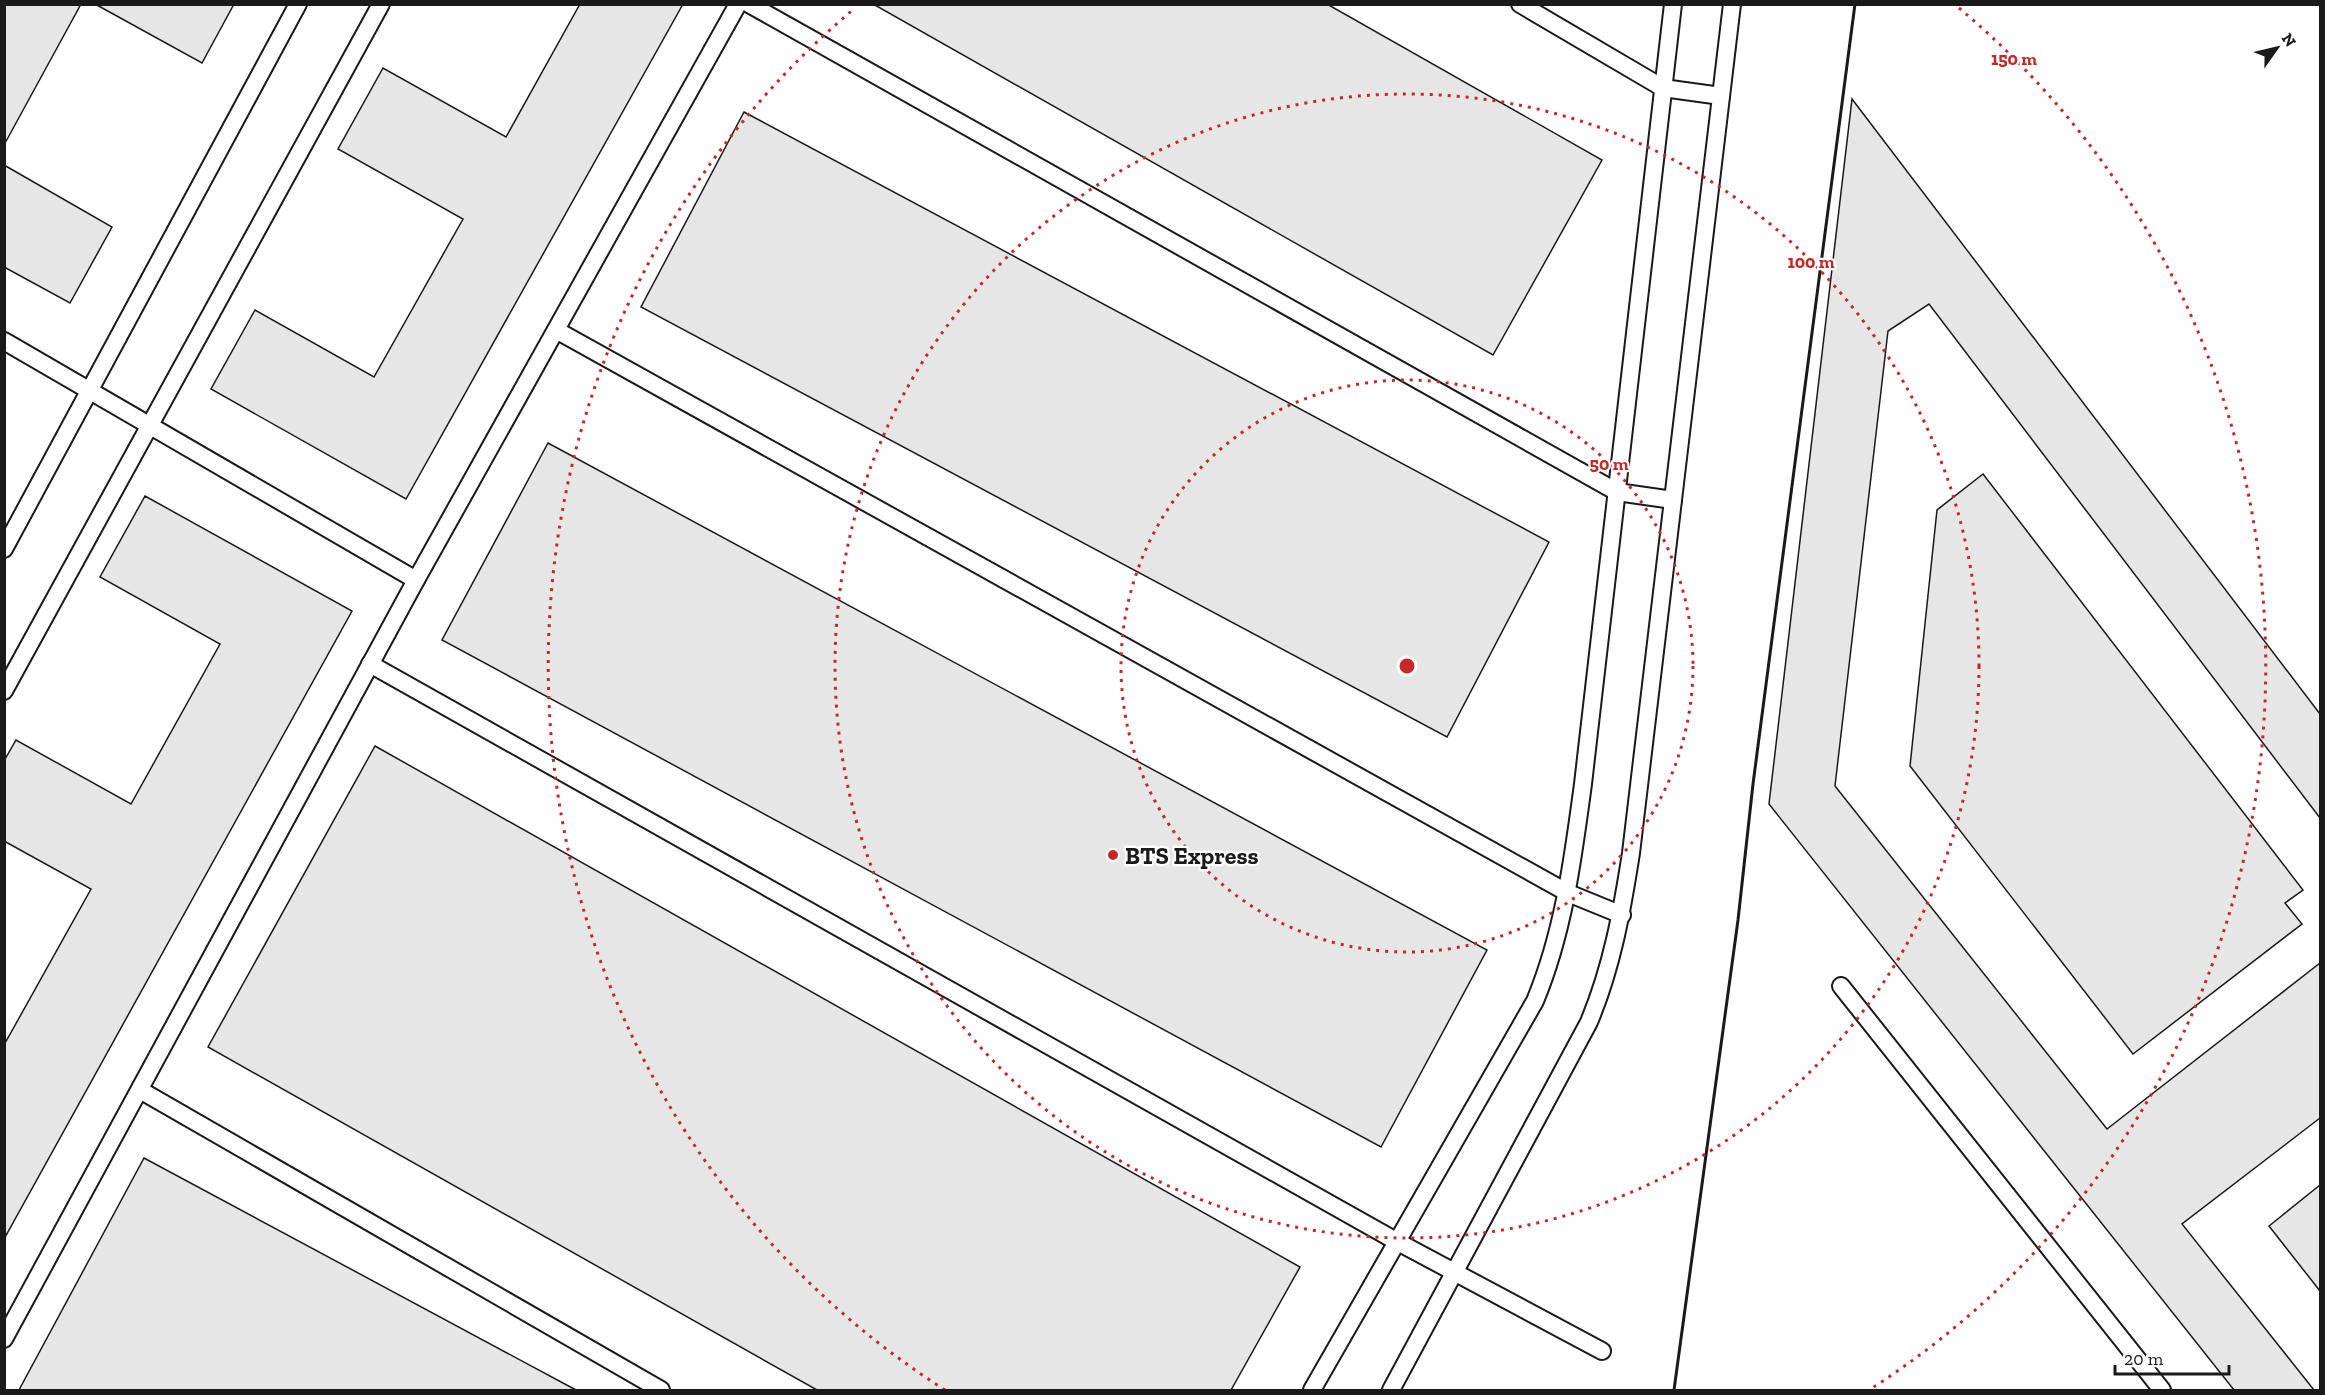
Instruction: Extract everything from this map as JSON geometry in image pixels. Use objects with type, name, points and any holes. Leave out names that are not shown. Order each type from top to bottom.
[{"type":"lane","points":[[4,549],[298,4]]},
{"type":"lane","points":[[4,691],[381,4]]},
{"type":"lane","points":[[4,1339],[416,580],[738,4]]},
{"type":"lane","points":[[749,4],[1617,492],[1673,500]]},
{"type":"lane","points":[[1520,4],[1663,88],[1721,96]]},
{"type":"lane","points":[[1312,1390],[1535,1001],[1555,948],[1568,893],[1583,784],[1672,4]]},
{"type":"lane","points":[[1391,1390],[1589,1022],[1609,967],[1622,915],[1732,4]]},
{"type":"lane","points":[[556,330],[1568,893],[1622,915]]},
{"type":"lane","points":[[4,341],[416,580]]},
{"type":"lane","points":[[370,664],[1396,1241],[1602,1351]]},
{"type":"lane","points":[[1841,986],[2162,1390]]},
{"type":"lane","points":[[140,1090],[661,1390]]},
{"type":"building","points":[[4,4],[81,4],[4,145]]},
{"type":"building","points":[[95,4],[234,4],[202,63]]},
{"type":"building","points":[[580,4],[683,4],[406,499],[211,389],[255,310],[374,377],[463,219],[338,149],[383,68],[506,137]]},
{"type":"building","points":[[873,4],[1327,4],[1602,160],[1493,355]]},
{"type":"building","points":[[1852,99],[2320,714],[2320,818],[1929,304],[1888,331],[1835,786],[2107,1129],[2320,963],[2320,1118],[2182,1224],[2314,1390],[2234,1390],[1769,804]]},
{"type":"building","points":[[744,112],[1549,542],[1447,737],[641,307]]},
{"type":"building","points":[[4,165],[112,227],[70,303],[4,267]]},
{"type":"building","points":[[548,443],[1487,950],[1381,1147],[442,640]]},
{"type":"building","points":[[1983,474],[2303,890],[2285,903],[2302,924],[2133,1054],[1910,766],[1937,510]]},
{"type":"building","points":[[145,496],[352,611],[4,1239],[4,1045],[91,889],[4,841],[4,761],[16,740],[131,804],[220,644],[100,577]]},
{"type":"building","points":[[375,746],[1300,1267],[1231,1390],[817,1390],[208,1047]]},
{"type":"building","points":[[144,1158],[576,1390],[19,1390]]},
{"type":"building","points":[[2320,1185],[2320,1291],[2269,1226]]},
{"type":"wall","points":[[1674,1390],[1738,920],[1753,784],[1855,4]]},
{"type":"place","name":"BTS Express","points":[[1113,855]]}]
